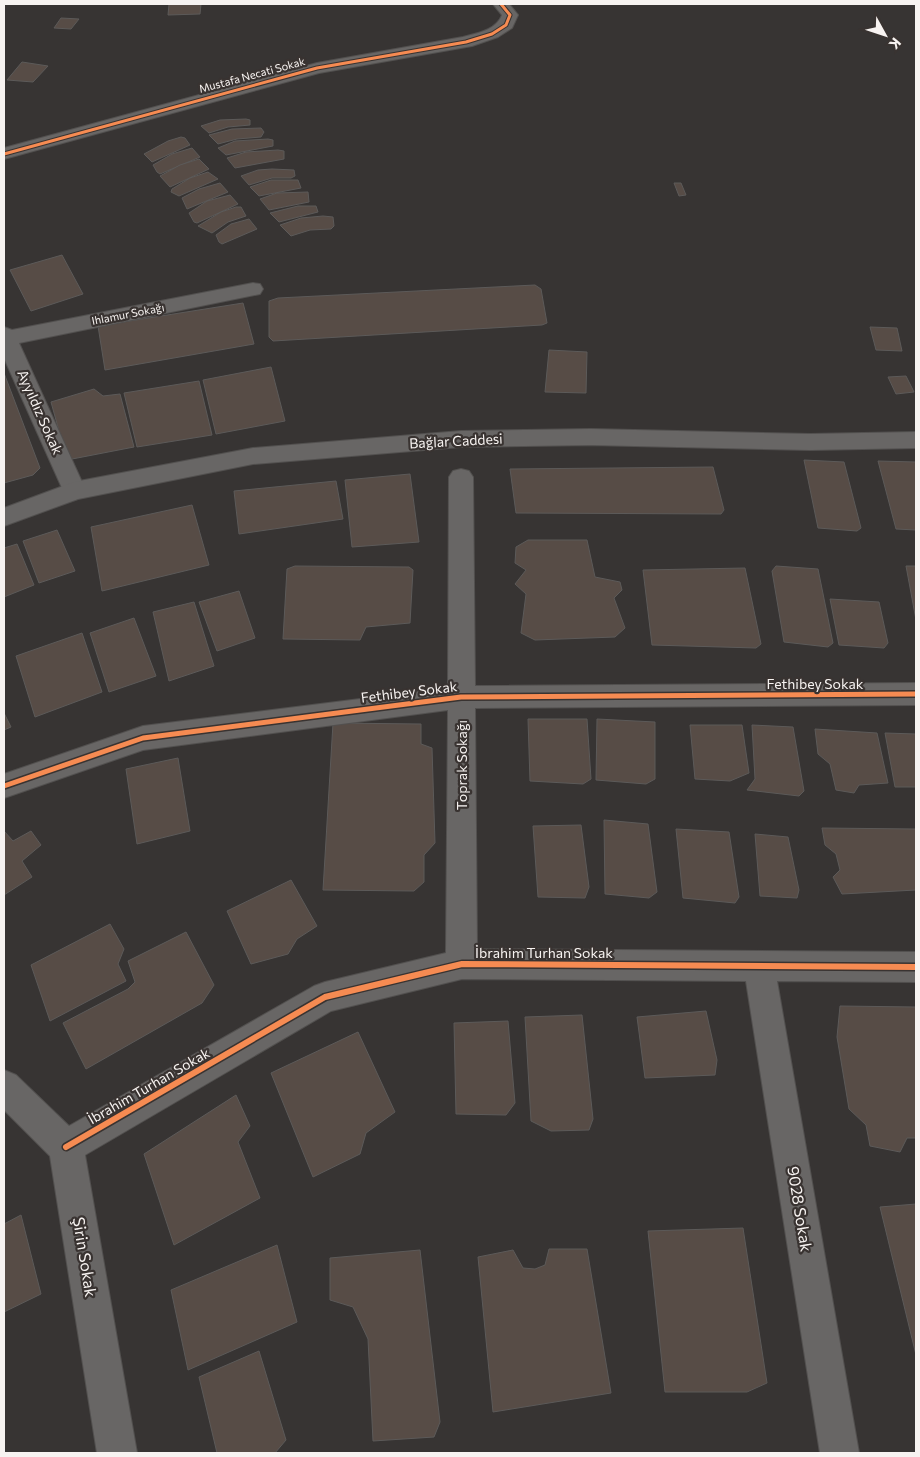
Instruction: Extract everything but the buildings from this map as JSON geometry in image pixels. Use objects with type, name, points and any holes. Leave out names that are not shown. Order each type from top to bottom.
[{"type":"street","name":"Mustafa Necati Sokak","points":[[4,154],[317,68],[466,42],[492,34],[506,25],[510,14],[501,4]]},
{"type":"street","name":"Ihlamur Sokağı","points":[[5,337],[253,289]]},
{"type":"street","name":"Ayyıldız Sokak","points":[[5,337],[74,491]]},
{"type":"street","name":"Bağlar Caddesi","points":[[4,517],[74,491],[252,456],[461,439],[591,437],[810,442],[916,440]]},
{"type":"street","name":"Toprak Sokağı","points":[[461,477],[462,964]]},
{"type":"street","name":"Fethibey Sokak","points":[[4,786],[143,738],[462,697],[916,694]]},
{"type":"street","name":"İbrahim Turhan Sokak","points":[[66,1146],[325,997],[462,964],[916,966]]},
{"type":"street","name":"9028 Sokak","points":[[759,966],[840,1453]]},
{"type":"street","points":[[4,1088],[66,1146]]},
{"type":"street","name":"Şirin Sokak","points":[[66,1146],[117,1453]]},
{"type":"cycle path","points":[[4,154],[317,68],[466,42],[492,34],[506,25],[510,15],[501,4]]},
{"type":"cycle path","points":[[4,786],[143,738],[461,697],[916,694]]},
{"type":"cycle path","points":[[66,1147],[325,997],[462,964],[916,967]]}]
